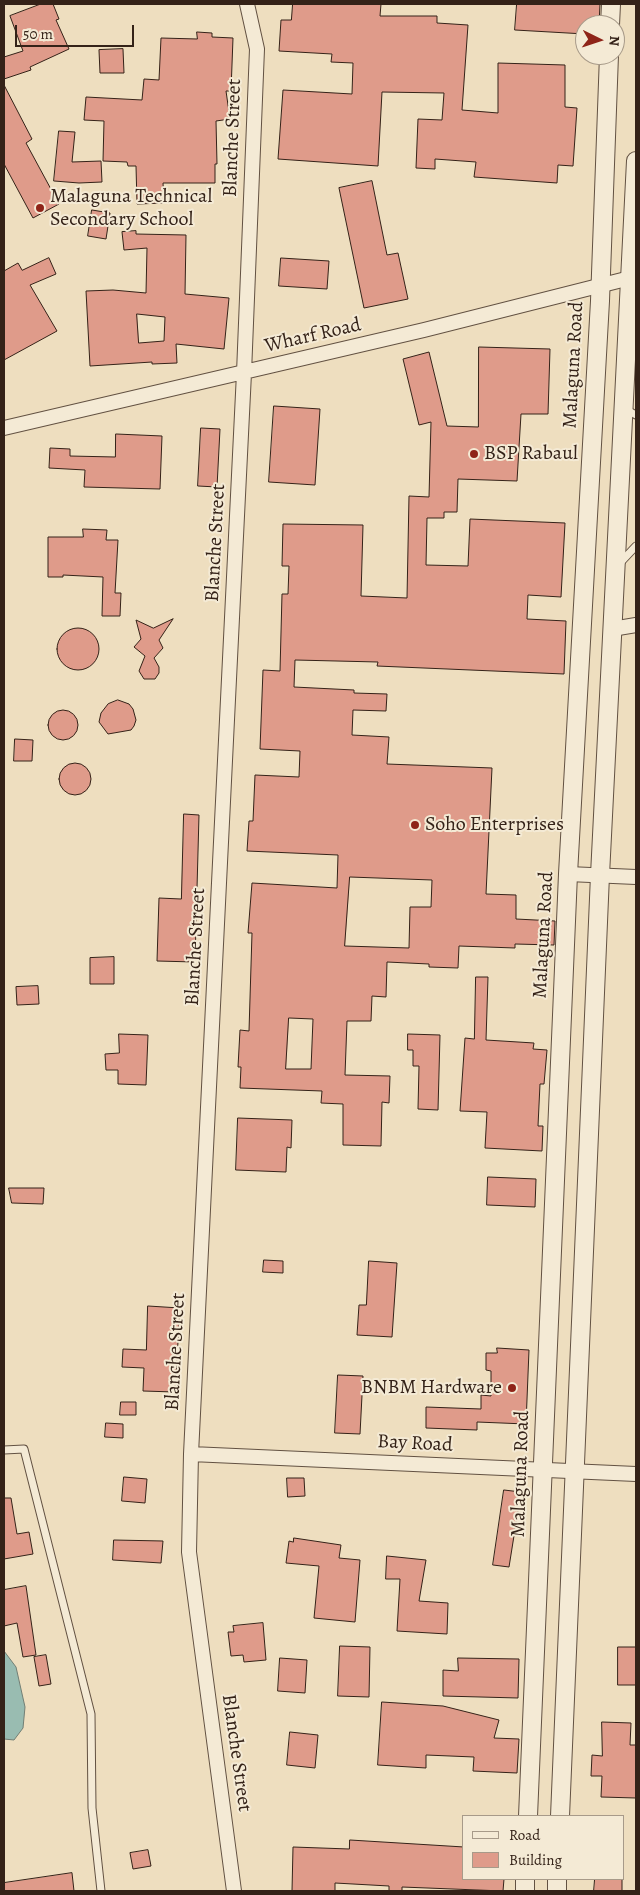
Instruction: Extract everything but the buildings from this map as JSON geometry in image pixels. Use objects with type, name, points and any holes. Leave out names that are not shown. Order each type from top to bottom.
[{"type":"street","name":"Blanche Street","points":[[234,1891],[189,1552],[191,1454],[244,373],[257,49],[247,4]]},
{"type":"street","name":"Malaguna Road","points":[[528,1815],[568,874],[599,286],[609,65]]},
{"type":"street","points":[[560,1815],[614,569],[629,411],[632,327],[630,278],[636,161]]},
{"type":"street","name":"Wharf Road","points":[[4,428],[244,373],[630,278]]},
{"type":"street","points":[[612,629],[636,625]]},
{"type":"street","points":[[568,874],[636,877]]},
{"type":"street","name":"Bay Road","points":[[191,1454],[636,1474]]},
{"type":"lane","points":[[614,569],[636,546]]},
{"type":"lane","points":[[4,1450],[24,1449],[91,1714],[92,1808],[101,1891]]},
{"type":"water","points":[[4,1651],[16,1667],[25,1707],[23,1728],[14,1740],[4,1739]]},
{"type":"place","name":"Malaguna Technical Secondary School","points":[[40,208]]},
{"type":"place","name":"BSP Rabaul","points":[[474,454]]},
{"type":"place","name":"Soho Enterprises","points":[[415,825]]},
{"type":"place","name":"BNBM Hardware","points":[[512,1388]]}]
